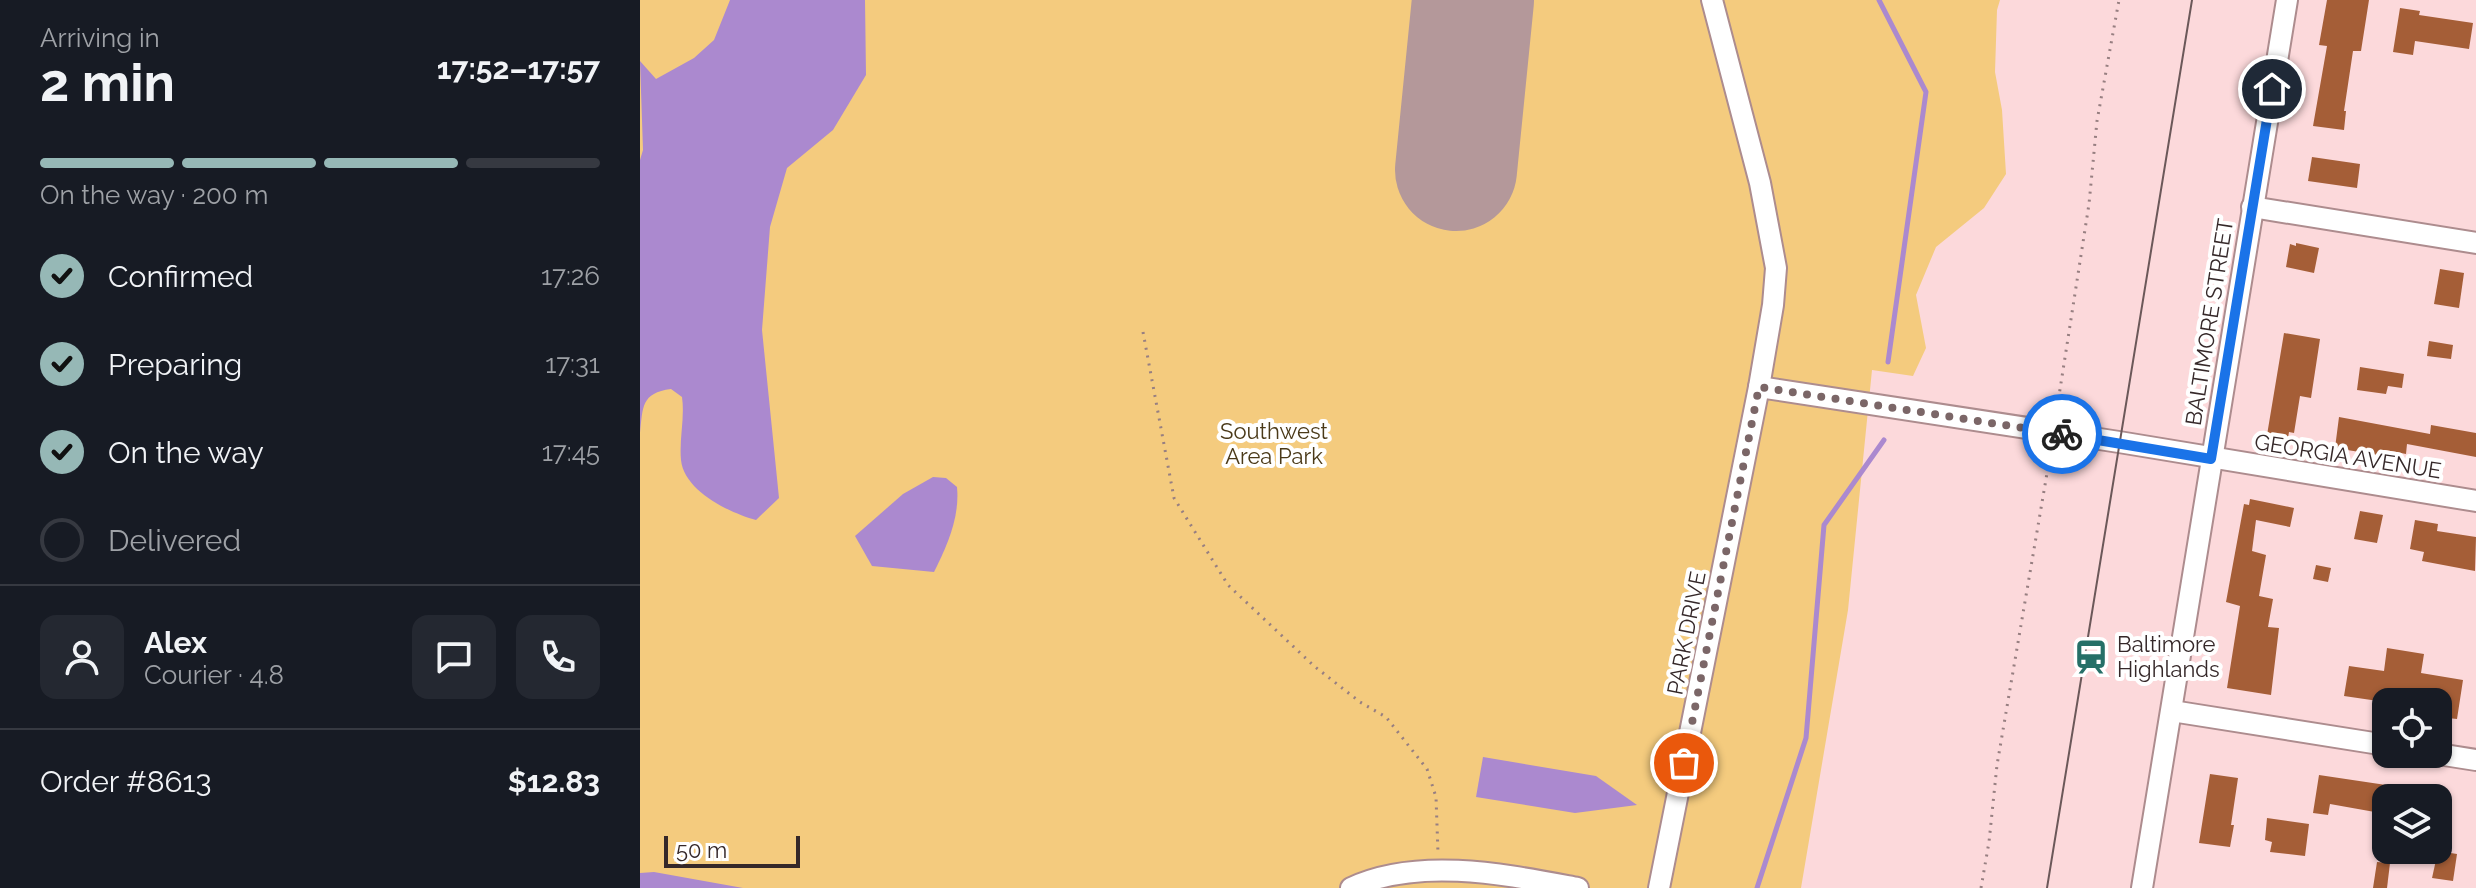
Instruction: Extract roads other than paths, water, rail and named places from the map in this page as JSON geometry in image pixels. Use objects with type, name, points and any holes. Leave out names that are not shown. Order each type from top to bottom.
[{"type":"street","name":"PARK DRIVE","points":[[1659,888],[1759,387],[1776,268],[1768,220],[1712,0]]},
{"type":"street","name":"BALTIMORE STREET","points":[[2142,888],[2287,0]]},
{"type":"street","points":[[2252,207],[2476,243]]},
{"type":"street","points":[[1759,387],[2211,459]]},
{"type":"street","name":"GEORGIA AVENUE","points":[[2211,459],[2476,501]]},
{"type":"street","points":[[2172,711],[2372,743]]},
{"type":"street","points":[[2452,756],[2476,760]]},
{"type":"street","points":[[1351,888],[1402,873],[1439,872],[1499,874],[1578,888]]},
{"type":"waterway","points":[[1879,0],[1926,92],[1888,362]]},
{"type":"waterway","points":[[1757,888],[1806,738],[1824,525],[1884,440]]},
{"type":"tram line","points":[[2047,888],[2192,0]]},
{"type":"place","name":"Baltimore Highlands","points":[[2091,657]]},
{"type":"park label","name":"Southwest Area Park","points":[[1274,444]]}]
